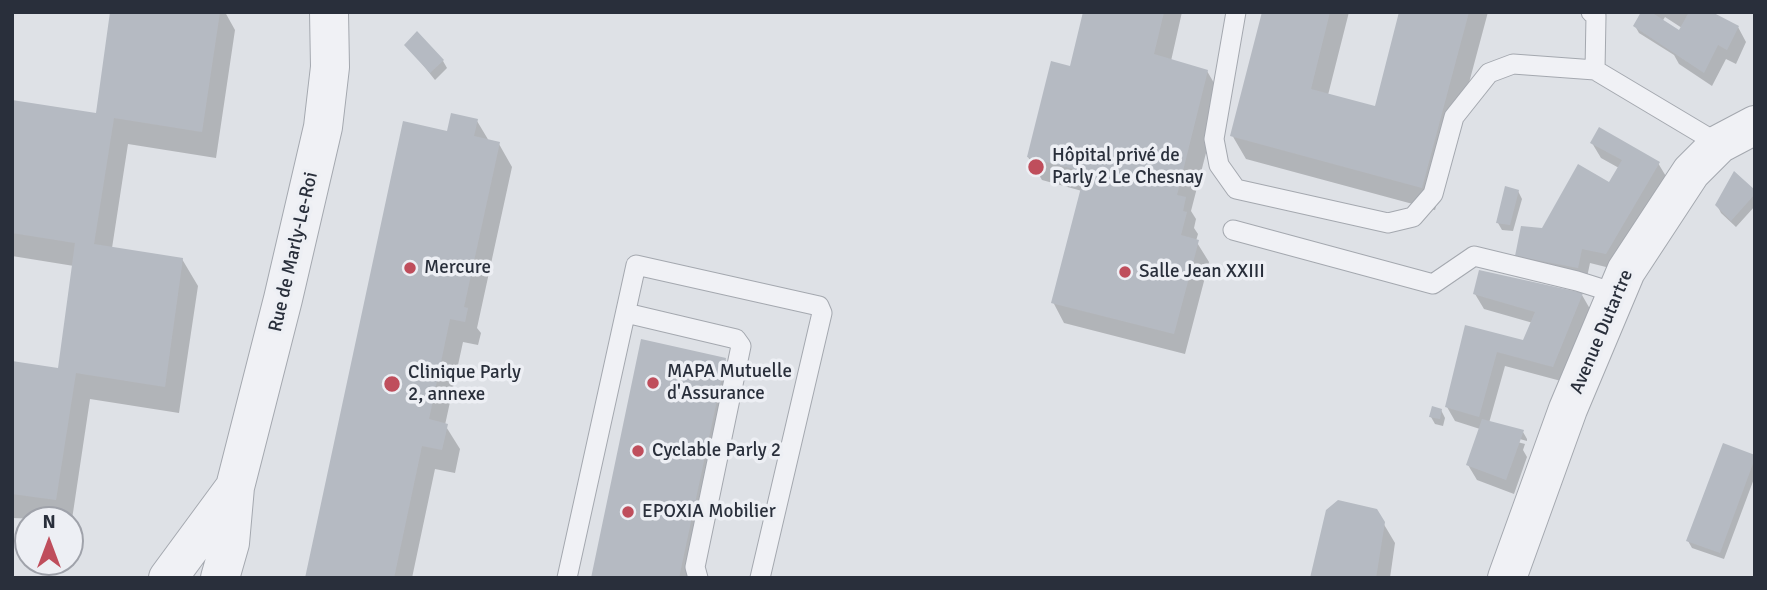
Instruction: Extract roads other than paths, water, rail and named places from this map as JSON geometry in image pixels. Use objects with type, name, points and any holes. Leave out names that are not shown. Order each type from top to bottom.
[{"type":"street","name":"Rue de Marly-Le-Roi","points":[[220,578],[230,543],[235,487],[323,127],[330,67],[329,12]]},
{"type":"street","name":"Avenue Dutartre","points":[[1507,578],[1568,409],[1626,271],[1691,172],[1719,144],[1755,125]]},
{"type":"street","name":"Rue de Marly-Le-Roi","points":[[169,578],[235,487]]},
{"type":"lane","points":[[1236,12],[1214,139],[1219,165],[1236,189],[1388,223],[1413,217],[1433,194],[1454,117],[1489,73],[1513,64],[1595,70],[1719,144]]},
{"type":"lane","points":[[1591,12],[1596,16],[1595,70]]},
{"type":"lane","points":[[1233,230],[1433,284],[1474,256],[1615,293]]},
{"type":"lane","points":[[567,578],[636,265],[819,306],[822,313],[760,578]]},
{"type":"lane","points":[[626,313],[736,339],[741,346],[695,567],[698,578]]},
{"type":"place","name":"Hôpital privé de Parly 2 Le Chesnay","points":[[1036,167]]},
{"type":"place","name":"Mercure","points":[[410,268]]},
{"type":"place","name":"Salle Jean XXIII","points":[[1125,272]]},
{"type":"place","name":"MAPA Mutuelle d'Assurance","points":[[653,383]]},
{"type":"place","name":"Clinique Parly 2, annexe","points":[[392,384]]},
{"type":"place","name":"Cyclable Parly 2","points":[[638,451]]},
{"type":"place","name":"EPOXIA Mobilier","points":[[628,512]]}]
